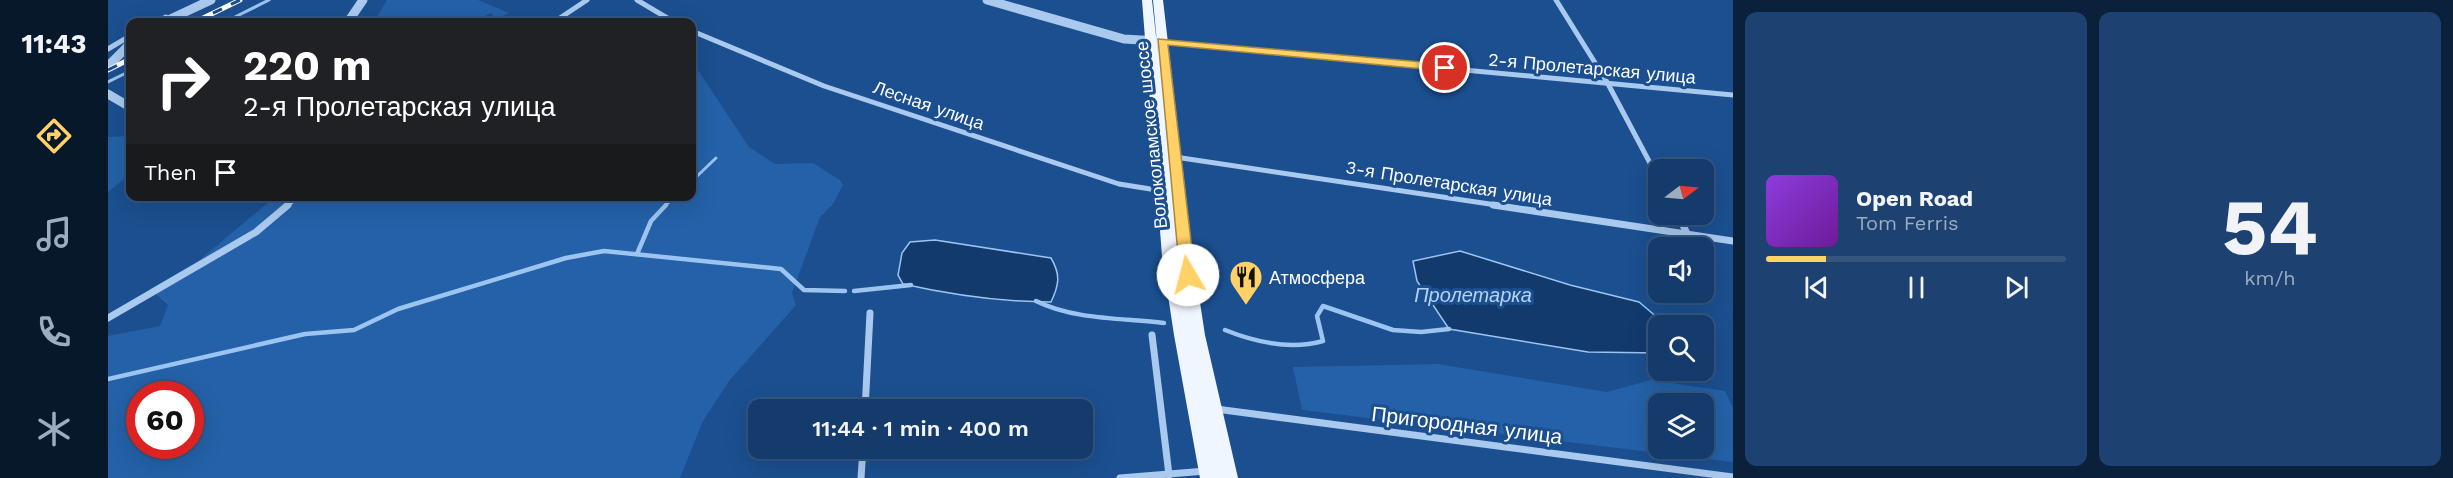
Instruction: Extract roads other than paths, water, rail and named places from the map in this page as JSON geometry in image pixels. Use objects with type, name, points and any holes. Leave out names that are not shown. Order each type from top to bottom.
[{"type":"main road","name":"Волоколамское шоссе","points":[[1147,0],[1156,41],[1167,156],[1185,257],[1205,409],[1218,475]]},
{"type":"main road","name":"Волоколамское шоссе","points":[[1156,41],[1158,0]]},
{"type":"main road","name":"Волоколамское шоссе","points":[[1167,156],[1163,191],[1182,335],[1205,409]]},
{"type":"street","points":[[164,18],[202,0]]},
{"type":"street","points":[[173,18],[211,0]]},
{"type":"street","points":[[351,18],[363,0]]},
{"type":"street","points":[[560,18],[587,0]]},
{"type":"street","points":[[638,0],[667,18]]},
{"type":"street","points":[[987,0],[1124,39],[1156,41]]},
{"type":"street","points":[[1556,0],[1607,82],[1648,159]]},
{"type":"street","name":"Лесная улица","points":[[696,33],[835,90],[1119,184],[1163,191]]},
{"type":"street","points":[[108,49],[126,38]]},
{"type":"street","name":"2-я Пролетарская улица","points":[[1156,41],[1733,95]]},
{"type":"street","points":[[108,66],[126,48]]},
{"type":"street","points":[[112,98],[126,105]]},
{"type":"street","name":"3-я Пролетарская улица","points":[[1167,156],[1733,241]]},
{"type":"street","points":[[108,318],[256,232],[292,201]]},
{"type":"street","points":[[1683,225],[1688,235]]},
{"type":"street","points":[[866,399],[870,313]]},
{"type":"street","points":[[1152,335],[1169,475]]},
{"type":"street","name":"Пригородная улица","points":[[1205,409],[1235,410],[1308,423],[1733,477]]},
{"type":"street","points":[[861,478],[862,459]]},
{"type":"street","points":[[1120,478],[1218,475]]},
{"type":"water","points":[[935,240],[1051,258],[1058,280],[1051,302],[976,297],[903,284],[898,275],[902,253],[910,242]]},
{"type":"water","name":"Пролетарка","points":[[1460,251],[1570,285],[1639,302],[1654,315],[1648,315],[1648,353],[1588,352],[1449,329],[1417,281],[1413,261]]},
{"type":"waterway","points":[[233,18],[269,0]]},
{"type":"waterway","points":[[108,82],[126,73]]},
{"type":"waterway","points":[[696,177],[716,158]]},
{"type":"waterway","points":[[666,205],[670,201]]},
{"type":"waterway","points":[[637,254],[651,221],[666,205]]},
{"type":"waterway","points":[[108,379],[305,334],[354,330],[398,309],[566,258],[604,251],[781,269],[804,290],[845,291]]},
{"type":"waterway","points":[[854,291],[911,285]]},
{"type":"waterway","points":[[1036,301],[1082,315],[1164,323]]},
{"type":"waterway","points":[[1225,330],[1273,343],[1311,344],[1323,341],[1317,316],[1323,306],[1393,330],[1421,332],[1449,329]]},
{"type":"railway","points":[[203,18],[240,0]]},
{"type":"railway","points":[[108,70],[126,61]]},
{"type":"place","name":"Атмосфера","points":[[1246,306]]}]
